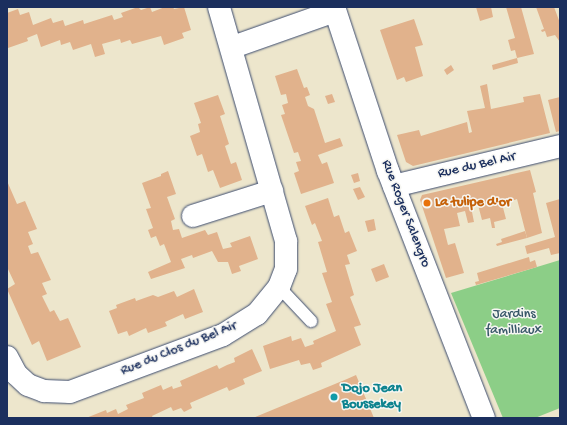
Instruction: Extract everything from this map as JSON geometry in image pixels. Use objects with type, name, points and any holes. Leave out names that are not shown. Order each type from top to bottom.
[{"type":"street","name":"Rue du Clos du Bel Air","points":[[7,357],[16,374],[28,385],[44,391],[70,392],[232,330],[260,311],[279,287],[286,269],[288,252],[233,47],[219,7]]},
{"type":"street","points":[[233,47],[339,8]]},
{"type":"street","name":"Rue Roger Salengro","points":[[339,8],[394,186],[484,418]]},
{"type":"street","name":"Rue du Bel Air","points":[[394,186],[560,146]]},
{"type":"street","points":[[193,216],[272,191]]},
{"type":"lane","points":[[279,287],[311,321]]},
{"type":"green space","name":"Jardins familliaux","points":[[560,260],[560,408],[535,418],[503,418],[451,293]]},
{"type":"building","points":[[138,7],[141,10],[150,7],[152,12],[165,7],[173,7],[174,9],[184,7],[191,30],[182,33],[184,38],[164,45],[161,36],[132,44],[130,40],[121,43],[120,39],[102,44],[105,54],[95,57],[91,44],[73,50],[70,42],[61,45],[60,40],[41,47],[37,34],[27,38],[28,41],[8,48],[7,45],[7,13],[18,9],[20,15],[29,12],[33,25],[51,18],[53,23],[63,20],[65,26],[83,20],[84,24],[112,15],[114,20],[123,17],[121,13]]},
{"type":"building","points":[[476,7],[491,7],[493,17],[480,21]]},
{"type":"building","points":[[506,7],[521,7],[534,54],[517,58],[515,50],[511,51],[508,40],[515,38]]},
{"type":"building","points":[[536,7],[554,7],[560,23],[560,42],[555,35],[547,37],[545,31],[542,32],[541,30],[544,29]]},
{"type":"building","points":[[414,19],[423,45],[415,47],[423,76],[406,82],[404,77],[397,80],[380,30]]},
{"type":"building","points":[[517,58],[518,63],[493,70],[492,65]]},
{"type":"building","points":[[451,65],[454,70],[447,75],[444,70]]},
{"type":"building","points":[[297,69],[304,88],[307,87],[310,95],[305,97],[308,106],[314,109],[325,143],[340,138],[343,146],[318,155],[322,164],[327,162],[334,183],[301,194],[294,173],[299,171],[296,162],[301,161],[298,152],[294,153],[281,115],[285,114],[282,105],[288,103],[286,94],[281,95],[275,76]]},
{"type":"building","points":[[487,84],[491,109],[524,102],[523,97],[540,94],[550,133],[413,166],[406,162],[397,135],[419,130],[421,136],[467,122],[469,133],[472,132],[467,111],[485,108],[480,86]]},
{"type":"building","points":[[332,94],[335,102],[328,104],[325,96]]},
{"type":"building","points":[[218,95],[225,114],[220,116],[229,144],[225,146],[231,164],[236,162],[242,180],[220,188],[213,170],[208,172],[202,154],[197,156],[190,136],[200,132],[198,124],[201,123],[194,103]]},
{"type":"building","points":[[560,97],[560,131],[556,132],[548,100]]},
{"type":"building","points":[[530,170],[536,192],[533,193],[542,233],[527,238],[517,199],[509,202],[508,198],[501,200],[506,219],[494,222],[495,228],[492,228],[490,218],[482,220],[478,205],[471,207],[474,222],[468,223],[465,211],[457,213],[460,226],[444,229],[448,245],[455,243],[464,273],[446,278],[420,200],[422,195]]},
{"type":"building","points":[[168,171],[176,194],[167,197],[175,219],[171,221],[173,230],[179,229],[182,238],[205,230],[208,235],[217,232],[223,249],[232,247],[230,243],[250,236],[258,259],[239,266],[241,271],[232,274],[228,262],[218,262],[212,251],[193,258],[192,255],[181,259],[185,268],[151,279],[148,272],[171,262],[164,244],[160,246],[156,236],[151,238],[148,230],[153,228],[146,209],[151,208],[142,183],[161,176],[161,174]]},
{"type":"building","points":[[358,173],[360,181],[354,183],[351,175]]},
{"type":"building","points":[[7,181],[17,204],[25,201],[37,229],[28,232],[33,244],[28,246],[31,254],[38,252],[51,280],[42,283],[47,294],[42,296],[50,312],[54,310],[60,321],[68,318],[81,347],[47,361],[39,341],[32,345],[7,289],[15,284],[7,267]]},
{"type":"building","points":[[360,187],[365,197],[358,200],[353,189]]},
{"type":"building","points":[[328,198],[334,217],[339,215],[345,233],[349,231],[357,251],[347,255],[350,264],[345,265],[354,295],[350,297],[361,325],[354,327],[361,345],[321,363],[322,367],[313,370],[310,363],[301,365],[299,360],[270,369],[263,346],[291,336],[292,341],[301,338],[305,347],[314,344],[313,341],[336,331],[326,304],[332,302],[322,273],[327,272],[318,242],[322,241],[315,223],[312,225],[305,206]]},
{"type":"building","points":[[560,199],[560,253],[551,255],[549,248],[527,254],[525,246],[555,237],[546,203]]},
{"type":"building","points":[[374,219],[376,230],[368,232],[365,221]]},
{"type":"building","points":[[525,231],[527,238],[497,246],[496,244],[502,242],[501,239]]},
{"type":"building","points":[[529,257],[530,262],[535,260],[537,267],[476,285],[475,282],[479,281],[477,273]]},
{"type":"building","points":[[384,264],[389,277],[376,282],[371,269]]},
{"type":"building","points":[[194,289],[203,312],[185,319],[183,314],[165,322],[167,326],[148,333],[146,328],[129,336],[127,331],[118,334],[109,311],[117,308],[116,305],[135,298],[136,301],[153,295],[158,297],[174,291],[177,297]]},
{"type":"building","points":[[252,349],[262,371],[243,379],[245,384],[229,391],[227,387],[190,403],[192,408],[184,412],[181,408],[173,411],[171,407],[152,416],[153,418],[86,418],[106,410],[107,413],[116,409],[118,414],[128,409],[126,405],[144,398],[142,393],[161,385],[163,390],[172,386],[173,389],[182,386],[180,381],[217,365],[219,369],[235,362],[234,358]]},
{"type":"building","name":"Dojo Jean Boussekey","points":[[356,375],[374,418],[253,418],[347,379]]},
{"type":"place","name":"La tulipe d'or","points":[[427,203]]},
{"type":"place","name":"Dojo Jean Boussekey","points":[[334,397]]}]
